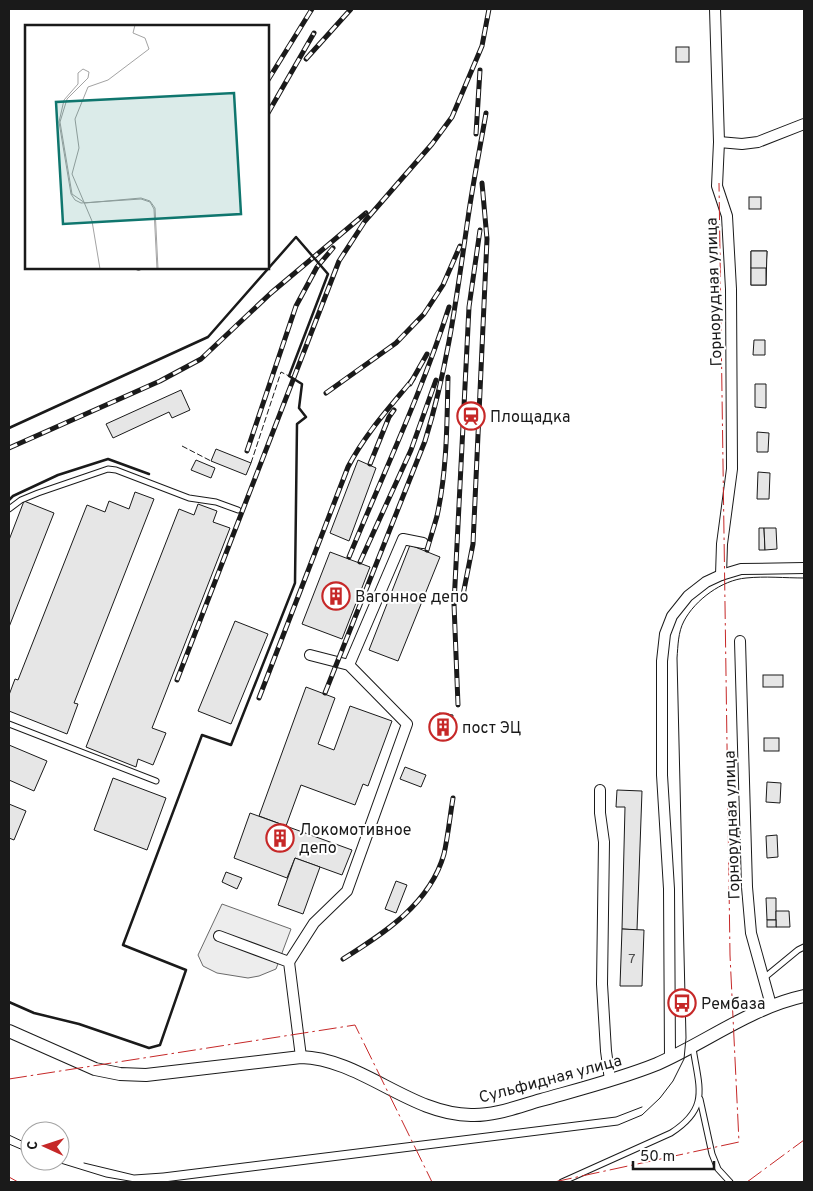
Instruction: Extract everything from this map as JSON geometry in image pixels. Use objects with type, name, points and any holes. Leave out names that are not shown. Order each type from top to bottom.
[{"type":"street","name":"Горнорудная улица","points":[[716,9],[720,142],[717,186],[727,216],[731,319],[732,469],[722,544],[721,575]]},
{"type":"street","points":[[720,142],[742,144],[758,142],[804,124]]},
{"type":"street","points":[[348,665],[403,539],[423,543]]},
{"type":"street","points":[[670,1057],[669,889],[662,775],[662,661],[665,634],[672,616],[688,596],[706,582],[741,569],[804,568]]},
{"type":"street","name":"Горнорудная улица","points":[[740,642],[747,887],[751,933],[771,1005]]},
{"type":"street","points":[[301,1057],[289,962],[314,923],[347,891],[407,724],[348,665],[310,655]]},
{"type":"street","points":[[600,790],[600,813],[604,842],[602,984],[606,1051],[610,1080]]},
{"type":"street","points":[[219,936],[289,962]]},
{"type":"street","name":"Сульфидная улица","points":[[9,1031],[95,1069],[120,1074],[146,1075],[311,1057],[355,1072],[432,1108],[457,1114],[472,1115],[488,1114],[510,1109],[610,1080],[670,1057],[771,1005],[804,996]]},
{"type":"lane","points":[[9,510],[21,500],[108,469],[116,470],[189,498],[216,502],[238,510]]},
{"type":"lane","points":[[9,724],[156,781]]},
{"type":"lane","points":[[764,978],[804,947]]},
{"type":"lane","points":[[692,1046],[699,1099],[712,1154],[718,1169],[730,1182]]},
{"type":"lane","points":[[562,1182],[671,1133],[685,1124],[695,1112],[699,1099]]},
{"type":"shaded area","points":[[222,904],[291,929],[276,969],[248,978],[217,973],[203,966],[198,955]]},
{"type":"building","points":[[676,47],[689,47],[689,62],[676,62]]},
{"type":"building","points":[[749,197],[761,197],[761,209],[749,209]]},
{"type":"building","points":[[751,251],[767,251],[766,268],[751,268]]},
{"type":"building","points":[[751,251],[767,251],[766,285],[751,285]]},
{"type":"building","points":[[751,268],[766,268],[766,285],[751,285]]},
{"type":"building","points":[[754,340],[765,340],[765,355],[753,355]]},
{"type":"building","points":[[755,384],[766,384],[766,408],[755,407]]},
{"type":"building","points":[[181,390],[190,410],[172,418],[169,412],[113,438],[106,424]]},
{"type":"building","points":[[757,432],[769,433],[768,452],[757,452]]},
{"type":"building","points":[[216,449],[251,463],[246,475],[211,461]]},
{"type":"building","points":[[196,460],[215,468],[211,478],[191,470]]},
{"type":"building","points":[[358,460],[376,468],[349,541],[330,533]]},
{"type":"building","points":[[758,472],[770,473],[769,499],[757,499]]},
{"type":"building","points":[[135,492],[154,499],[74,703],[78,704],[67,734],[9,711],[9,695],[15,679],[18,680],[87,505],[105,512],[109,501],[129,509]]},
{"type":"building","points":[[24,501],[54,513],[9,627],[9,540]]},
{"type":"building","points":[[198,504],[217,511],[213,522],[230,528],[152,728],[166,733],[153,765],[138,759],[136,767],[86,747],[179,509],[194,515]]},
{"type":"building","points":[[759,528],[764,528],[765,550],[759,550]]},
{"type":"building","points":[[764,528],[776,528],[777,549],[765,550]]},
{"type":"building","points":[[410,545],[440,557],[398,661],[369,650]]},
{"type":"building","name":"Вагонное депо","points":[[330,552],[370,567],[342,639],[302,624]]},
{"type":"building","points":[[235,621],[268,634],[231,724],[198,711]]},
{"type":"building","points":[[763,675],[783,675],[783,687],[763,687]]},
{"type":"building","points":[[306,687],[335,698],[318,744],[334,750],[350,706],[392,721],[368,786],[363,784],[355,805],[301,785],[286,826],[259,816]]},
{"type":"building","name":"пост ЭЦ","points":[[439,713],[453,715],[452,722],[449,722],[448,734],[437,733]]},
{"type":"building","points":[[764,738],[779,738],[779,751],[764,751]]},
{"type":"building","points":[[9,745],[47,761],[34,791],[9,780]]},
{"type":"building","points":[[405,767],[426,775],[421,787],[400,779]]},
{"type":"building","points":[[113,778],[166,798],[147,850],[94,830]]},
{"type":"building","points":[[767,782],[781,783],[780,803],[766,802]]},
{"type":"building","points":[[617,790],[642,791],[637,930],[622,929],[625,807],[616,807]]},
{"type":"building","points":[[9,804],[26,811],[14,840],[9,838]]},
{"type":"building","name":"Локомотивное депо","points":[[250,813],[352,850],[342,875],[295,858],[287,878],[234,858]]},
{"type":"building","points":[[777,835],[778,857],[767,858],[766,836]]},
{"type":"building","points":[[295,858],[320,867],[303,914],[278,905]]},
{"type":"building","points":[[226,872],[242,878],[237,889],[222,882]]},
{"type":"building","points":[[396,881],[407,885],[396,913],[385,909]]},
{"type":"building","points":[[766,898],[776,898],[776,920],[767,920]]},
{"type":"building","points":[[776,911],[789,911],[790,927],[776,927]]},
{"type":"building","points":[[767,920],[776,920],[776,927],[767,927]]},
{"type":"building","points":[[622,929],[644,930],[642,986],[620,986]]},
{"type":"tram line","points":[[70,1166],[106,1177],[135,1182],[164,1182],[618,1125],[642,1115],[660,1098],[673,1081],[684,1059],[686,1038],[677,658],[681,630],[684,621],[695,606],[710,592],[728,583],[753,577],[804,578]]},
{"type":"tram line","points":[[84,1163],[134,1175],[163,1173],[616,1117],[642,1107]]},
{"type":"tram line","points":[[9,1135],[20,1140]]},
{"type":"tram line","points":[[9,1144],[20,1149]]},
{"type":"railway","points":[[269,78],[312,9]]},
{"type":"railway","points":[[306,59],[351,9]]},
{"type":"railway","points":[[177,680],[339,261],[365,221],[432,144],[452,117],[482,46],[489,9]]},
{"type":"railway","points":[[269,111],[314,33]]},
{"type":"railway","points":[[476,134],[480,70]]},
{"type":"railway","points":[[325,693],[425,441],[433,413],[451,330],[486,113]]},
{"type":"railway","points":[[463,595],[473,544],[487,239],[482,183]]},
{"type":"railway","points":[[9,448],[160,381],[201,359],[271,293],[366,213]]},
{"type":"railway","points":[[458,705],[454,604],[469,307],[480,230]]},
{"type":"railway","points":[[326,393],[396,343],[424,314],[443,285],[460,246]]},
{"type":"railway","points":[[247,451],[296,306],[317,267],[333,248]]},
{"type":"railway","points":[[349,557],[414,402],[449,307]]},
{"type":"railway","points":[[410,384],[427,354]]},
{"type":"railway","points":[[427,550],[437,516],[443,482],[448,377]]},
{"type":"railway","points":[[259,698],[348,467],[370,432],[413,379]]},
{"type":"railway","points":[[360,562],[411,450],[436,380]]},
{"type":"railway","points":[[370,464],[389,417],[394,410]]},
{"type":"railway","points":[[343,959],[374,939],[404,916],[428,888],[444,854],[453,798]]},
{"type":"fence","points":[[251,463],[281,372],[289,376]]},
{"type":"fence","points":[[182,446],[211,461]]},
{"type":"wall","points":[[9,1002],[34,1013],[79,1024],[149,1048],[160,1045],[186,970],[123,945],[202,735],[231,745],[295,583],[297,424],[306,417],[299,408],[302,384],[289,376],[328,274],[296,237],[269,268]]},
{"type":"wall","points":[[9,428],[208,337],[268,269]]},
{"type":"wall","points":[[9,500],[13,496],[58,475],[108,459],[149,474]]},
{"type":"power","points":[[554,1182],[739,1142],[730,955],[719,183]]},
{"type":"power","points":[[9,1079],[355,1025],[432,1182]]},
{"type":"power","points":[[747,1182],[804,1140]]},
{"type":"power","points":[[9,1177],[18,1182]]},
{"type":"place","name":"Площадка","points":[[471,416]]},
{"type":"place","name":"Вагонное депо","points":[[336,596]]},
{"type":"place","name":"пост ЭЦ","points":[[443,727]]},
{"type":"place","name":"Локомотивное депо","points":[[280,838]]},
{"type":"place","name":"Рембаза","points":[[682,1003]]}]
